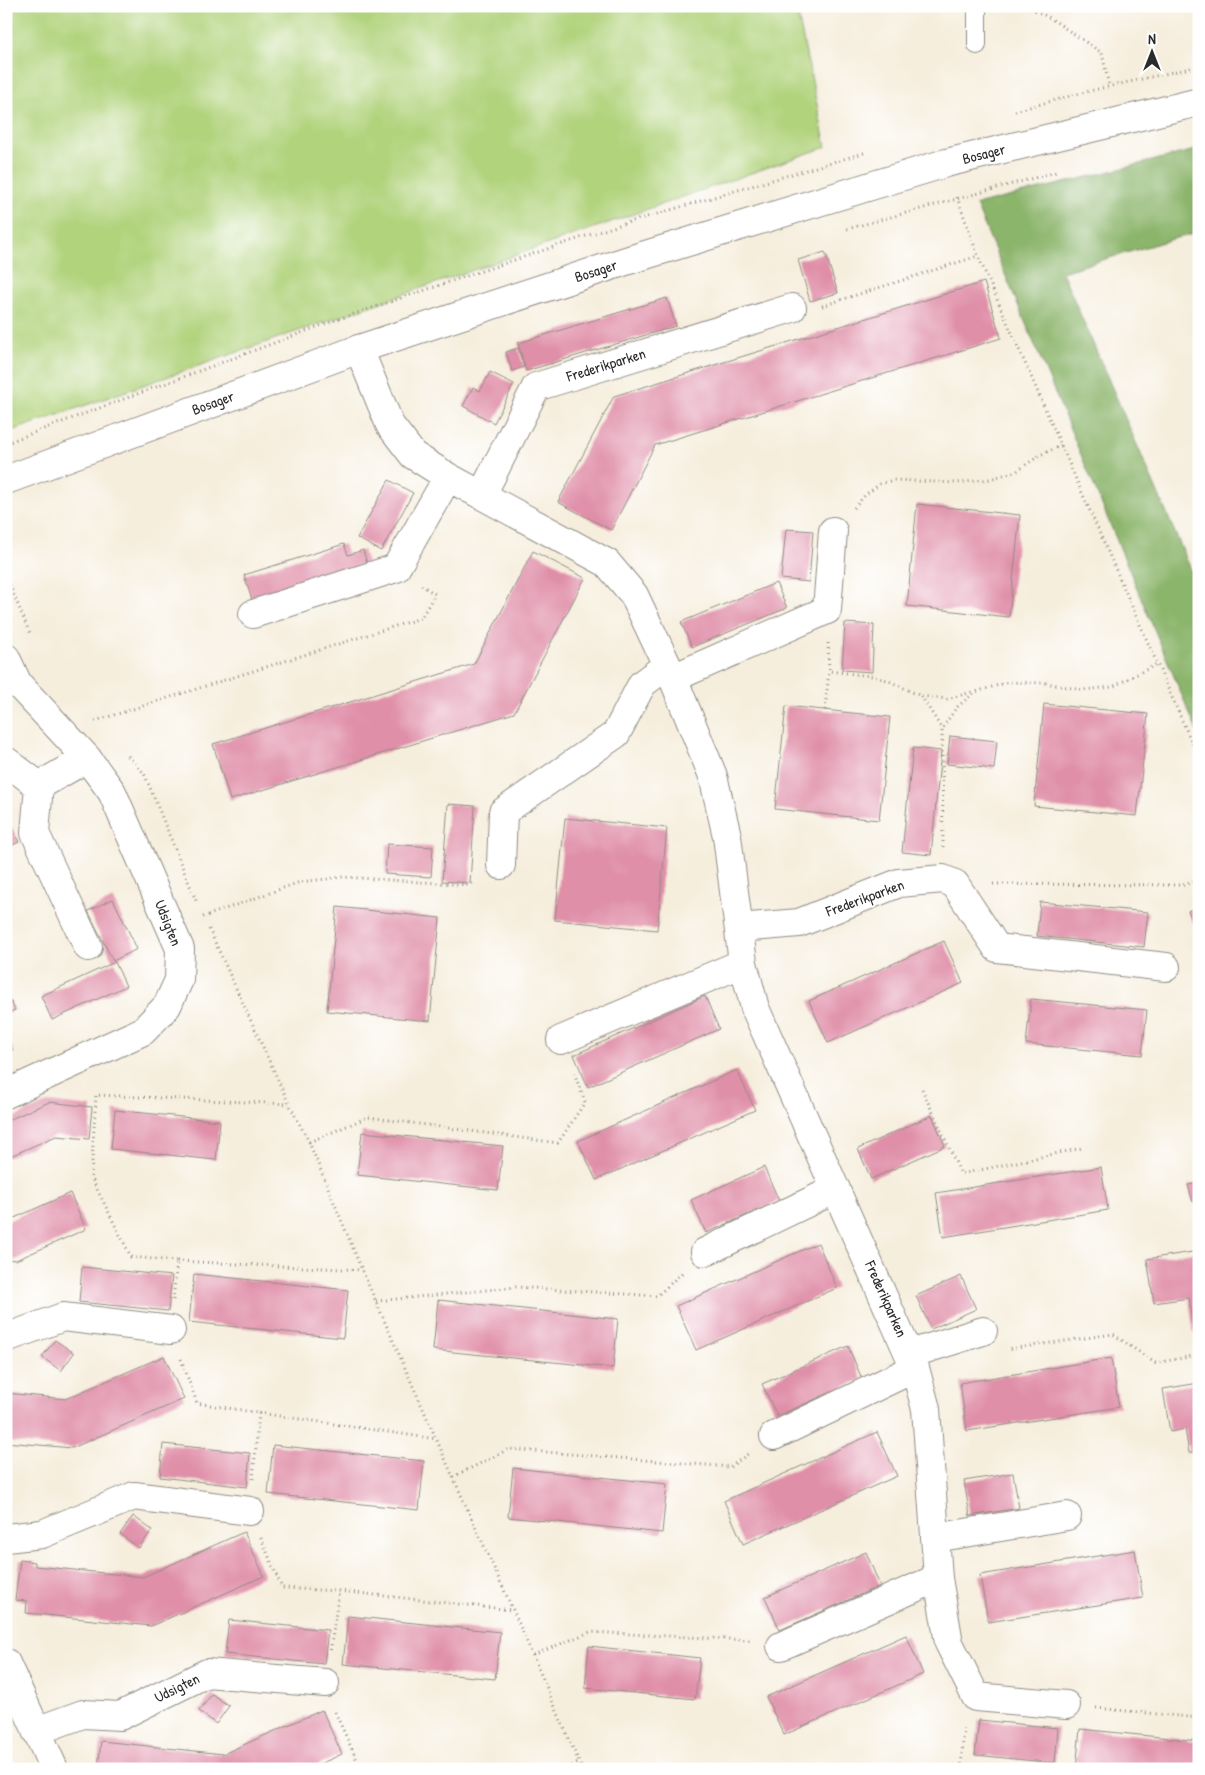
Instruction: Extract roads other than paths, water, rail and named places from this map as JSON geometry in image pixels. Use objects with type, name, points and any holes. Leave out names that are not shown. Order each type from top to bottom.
[{"type":"street","name":"Bosager","points":[[6,480],[359,349],[629,260],[946,163],[1199,102]]},
{"type":"street","name":"Frederikparken","points":[[482,495],[536,387],[792,308]]},
{"type":"street","name":"Frederikparken","points":[[359,349],[390,425],[413,455],[448,477],[607,563],[634,596],[669,672],[713,776],[727,836],[743,963],[755,1008],[913,1361],[926,1409],[938,1578],[949,1643],[976,1697],[1066,1705]]},
{"type":"street","points":[[253,614],[396,568],[448,477]]},
{"type":"street","points":[[501,865],[502,812],[616,734],[642,684],[827,610],[833,531]]},
{"type":"street","name":"Udsigten","points":[[6,658],[18,684],[81,751],[112,792],[180,949],[179,980],[167,1006],[143,1031],[6,1094]]},
{"type":"street","points":[[81,751],[39,786],[35,833],[88,947]]},
{"type":"street","points":[[6,761],[39,786]]},
{"type":"street","name":"Frederikparken","points":[[739,928],[799,923],[899,883],[949,882],[997,948],[1166,967]]},
{"type":"street","points":[[561,1040],[743,963]]},
{"type":"street","points":[[705,1252],[836,1189]]},
{"type":"street","points":[[6,1338],[63,1317],[171,1330]]},
{"type":"street","name":"Frederikparken","points":[[774,1436],[913,1361],[983,1331]]},
{"type":"street","points":[[6,1538],[42,1534],[134,1496],[250,1511]]},
{"type":"street","points":[[936,1538],[1067,1516]]},
{"type":"street","points":[[781,1646],[938,1578]]},
{"type":"street","points":[[6,1663],[54,1769]]},
{"type":"street","name":"Udsigten","points":[[36,1731],[83,1714],[120,1716],[207,1673],[325,1683]]},
{"type":"lane","points":[[977,6],[977,45]]}]
